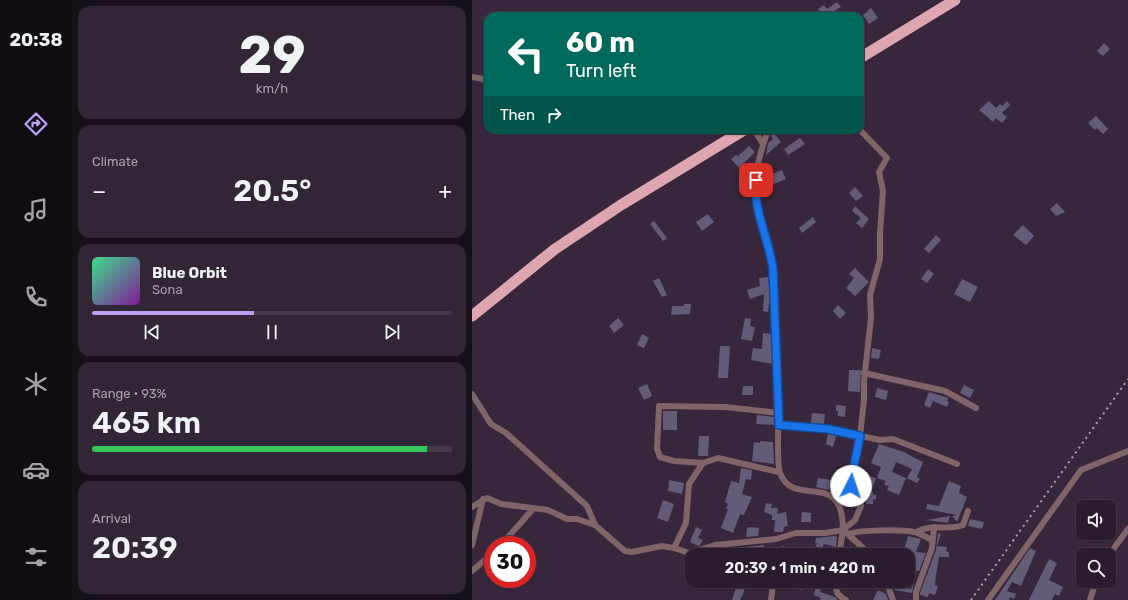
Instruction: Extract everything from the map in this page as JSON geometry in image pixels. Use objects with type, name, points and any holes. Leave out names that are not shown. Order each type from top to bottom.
[{"type":"highway","points":[[864,56],[955,0]]},
{"type":"highway","points":[[472,316],[555,249],[622,205],[737,134]]},
{"type":"street","points":[[472,77],[484,79]]},
{"type":"street","points":[[757,134],[763,144]]},
{"type":"street","points":[[767,134],[763,144],[755,190],[756,205],[771,252],[773,269],[779,413],[779,472],[785,483],[791,488],[821,492],[836,500],[840,507],[845,532],[863,548]]},
{"type":"street","points":[[841,548],[845,532],[855,520],[861,506],[861,496],[851,486],[851,481],[860,436],[864,400],[864,372],[871,318],[870,295],[880,259],[883,191],[879,172],[887,158],[864,134]]},
{"type":"street","points":[[864,372],[945,391],[976,408]]},
{"type":"street","points":[[472,394],[491,424],[506,433],[587,506],[595,525]]},
{"type":"street","points":[[779,413],[725,407],[659,406],[657,450],[660,457],[674,461],[703,463],[718,458],[779,472]]},
{"type":"street","points":[[779,425],[828,429],[880,440],[893,439],[957,464]]},
{"type":"street","points":[[988,600],[1081,470],[1128,451]]},
{"type":"street","points":[[674,548],[686,523],[689,484],[703,463]]},
{"type":"street","points":[[472,507],[483,499],[487,498],[502,504],[548,510],[567,519],[577,519],[595,525],[625,551],[640,551],[656,546],[674,548],[685,552]]},
{"type":"street","points":[[472,545],[483,499]]},
{"type":"street","points":[[509,536],[533,509]]},
{"type":"street","points":[[916,532],[934,526],[958,527],[963,525],[968,511]]},
{"type":"street","points":[[916,600],[916,592],[932,548],[934,526]]},
{"type":"street","points":[[1114,548],[1128,529]]},
{"type":"street","points":[[712,548],[723,544],[776,539],[796,533],[905,530],[916,532],[932,540]]},
{"type":"street","points":[[472,571],[484,561]]},
{"type":"street","points":[[770,600],[774,588]]},
{"type":"street","points":[[836,588],[838,596],[846,600]]},
{"type":"street","points":[[889,588],[893,600]]},
{"type":"street","points":[[1090,600],[1094,588]]},
{"type":"building","points":[[837,2],[841,7],[833,12],[821,12],[818,9],[824,5],[827,9]]},
{"type":"building","points":[[871,8],[878,18],[869,24],[864,14]]},
{"type":"building","points":[[1104,43],[1110,49],[1103,56],[1097,51]]},
{"type":"building","points":[[989,101],[996,108],[1000,104],[1002,106],[1007,101],[1010,105],[1002,113],[1007,117],[1002,123],[996,118],[993,122],[979,110]]},
{"type":"building","points":[[1096,116],[1108,129],[1103,134],[1097,128],[1095,130],[1088,123]]},
{"type":"building","points":[[775,134],[781,142],[766,155],[768,143],[773,139],[771,135]]},
{"type":"building","points":[[800,138],[805,144],[788,155],[784,149]]},
{"type":"building","points":[[749,146],[755,152],[739,168],[731,159],[736,155],[738,156]]},
{"type":"building","points":[[782,170],[786,179],[766,187],[762,178]]},
{"type":"building","points":[[855,187],[863,196],[856,201],[849,193]]},
{"type":"building","points":[[1057,203],[1065,212],[1056,216],[1050,209]]},
{"type":"building","points":[[855,206],[869,219],[862,228],[856,223],[861,218],[852,211]]},
{"type":"building","points":[[708,214],[714,222],[702,231],[696,222]]},
{"type":"building","points":[[813,217],[816,222],[802,233],[799,228]]},
{"type":"building","points":[[654,221],[667,238],[663,241],[650,224]]},
{"type":"building","points":[[1023,225],[1034,236],[1026,245],[1013,235]]},
{"type":"building","points":[[936,235],[941,240],[929,253],[924,249]]},
{"type":"building","points":[[855,268],[869,282],[855,296],[846,288],[854,278],[849,274]]},
{"type":"building","points":[[928,269],[934,274],[927,283],[921,279]]},
{"type":"building","points":[[768,277],[770,295],[768,312],[763,311],[764,294],[750,299],[747,290],[760,286],[759,278]]},
{"type":"building","points":[[659,278],[667,295],[662,297],[653,281]]},
{"type":"building","points":[[962,279],[978,287],[970,302],[954,294]]},
{"type":"building","points":[[684,304],[691,304],[690,314],[671,315],[672,306],[684,306]]},
{"type":"building","points":[[838,305],[846,313],[840,319],[833,311]]},
{"type":"building","points":[[618,318],[624,325],[614,333],[609,326]]},
{"type":"building","points":[[745,318],[751,319],[750,326],[755,327],[752,341],[741,339]]},
{"type":"building","points":[[763,333],[772,334],[772,364],[751,360],[753,348],[762,349]]},
{"type":"building","points":[[642,334],[649,338],[644,348],[637,345]]},
{"type":"building","points":[[720,346],[730,346],[728,378],[718,378]]},
{"type":"building","points":[[872,348],[881,350],[879,359],[871,358]]},
{"type":"building","points":[[849,370],[861,370],[860,392],[848,391]]},
{"type":"building","points":[[647,384],[652,396],[644,400],[638,388]]},
{"type":"building","points":[[964,385],[974,390],[970,398],[960,393]]},
{"type":"building","points":[[743,386],[753,386],[753,395],[742,395]]},
{"type":"building","points":[[877,388],[888,391],[886,400],[875,397]]},
{"type":"building","points":[[929,392],[948,398],[947,401],[949,402],[947,407],[933,401],[930,408],[924,405]]},
{"type":"building","points":[[836,405],[846,406],[845,417],[838,416]]},
{"type":"building","points":[[663,411],[677,411],[677,430],[663,430]]},
{"type":"building","points":[[812,413],[825,414],[824,424],[811,423]]},
{"type":"building","points":[[757,415],[774,417],[774,425],[756,424]]},
{"type":"building","points":[[828,434],[836,436],[833,447],[826,444]]},
{"type":"building","points":[[699,436],[709,436],[708,456],[698,456]]},
{"type":"building","points":[[760,441],[773,442],[774,464],[752,461],[754,442],[760,443]]},
{"type":"building","points":[[879,444],[907,453],[923,462],[917,477],[920,479],[917,483],[907,478],[912,469],[896,462],[892,472],[906,478],[899,495],[887,490],[889,486],[884,485],[886,481],[877,478],[881,467],[871,463]]},
{"type":"building","points":[[741,468],[752,470],[751,480],[746,479],[742,494],[752,497],[744,515],[740,514],[733,533],[721,528],[728,509],[726,509],[728,504],[725,502],[731,481],[739,483]]},
{"type":"building","points":[[865,475],[876,478],[872,491],[874,495],[876,495],[876,500],[873,499],[873,504],[866,504],[867,483],[863,482]]},
{"type":"building","points":[[818,478],[831,480],[829,490],[816,487]]},
{"type":"building","points":[[669,480],[684,483],[682,494],[668,491]]},
{"type":"building","points":[[949,481],[961,486],[959,493],[967,497],[957,522],[952,516],[957,515],[926,509],[927,504],[939,506]]},
{"type":"building","points":[[663,500],[674,504],[668,522],[657,518]]},
{"type":"building","points":[[766,503],[772,504],[771,508],[778,508],[777,514],[786,512],[788,526],[784,527],[783,532],[774,532],[775,520],[772,520],[772,515],[764,512]]},
{"type":"building","points":[[802,512],[811,513],[811,522],[801,522]]},
{"type":"building","points":[[950,516],[948,523],[926,520]]},
{"type":"building","points":[[970,519],[984,522],[982,529],[968,526]]},
{"type":"building","points":[[696,527],[702,530],[698,538],[703,540],[698,546],[690,542]]},
{"type":"building","points":[[747,528],[759,528],[758,536],[746,537]]},
{"type":"building","points":[[938,533],[941,534],[937,546],[947,547],[946,552],[949,552],[949,557],[939,557],[935,585],[938,586],[935,595],[929,593],[928,597],[920,595],[920,593],[936,550]]},
{"type":"building","points":[[835,536],[837,537],[836,547],[824,544],[822,548],[815,548],[817,543],[815,543],[816,538]]},
{"type":"building","points":[[908,536],[921,539],[916,552],[926,553],[919,571],[915,571],[915,548],[904,548]]},
{"type":"building","points":[[764,545],[764,548],[736,548]]},
{"type":"building","points":[[1030,548],[1036,551],[1021,586],[1012,582],[1007,591],[1016,594],[1014,599],[1010,597],[1009,600],[995,600]]},
{"type":"building","points":[[1049,559],[1057,563],[1049,580],[1063,587],[1059,596],[1055,594],[1052,600],[1029,600]]},
{"type":"building","points":[[736,588],[745,588],[740,600],[732,600]]},
{"type":"building","points":[[816,588],[821,588],[820,592],[835,597],[838,600],[820,600],[821,598],[814,595]]},
{"type":"building","points":[[895,588],[913,588],[912,593],[894,590]]},
{"type":"building","points":[[878,590],[886,594],[888,600],[873,600]]},
{"type":"railway","points":[[971,600],[1128,379]]},
{"type":"route","points":[[756,180],[756,205],[771,252],[773,269],[779,425],[828,429],[860,436],[854,462],[851,486]]}]
